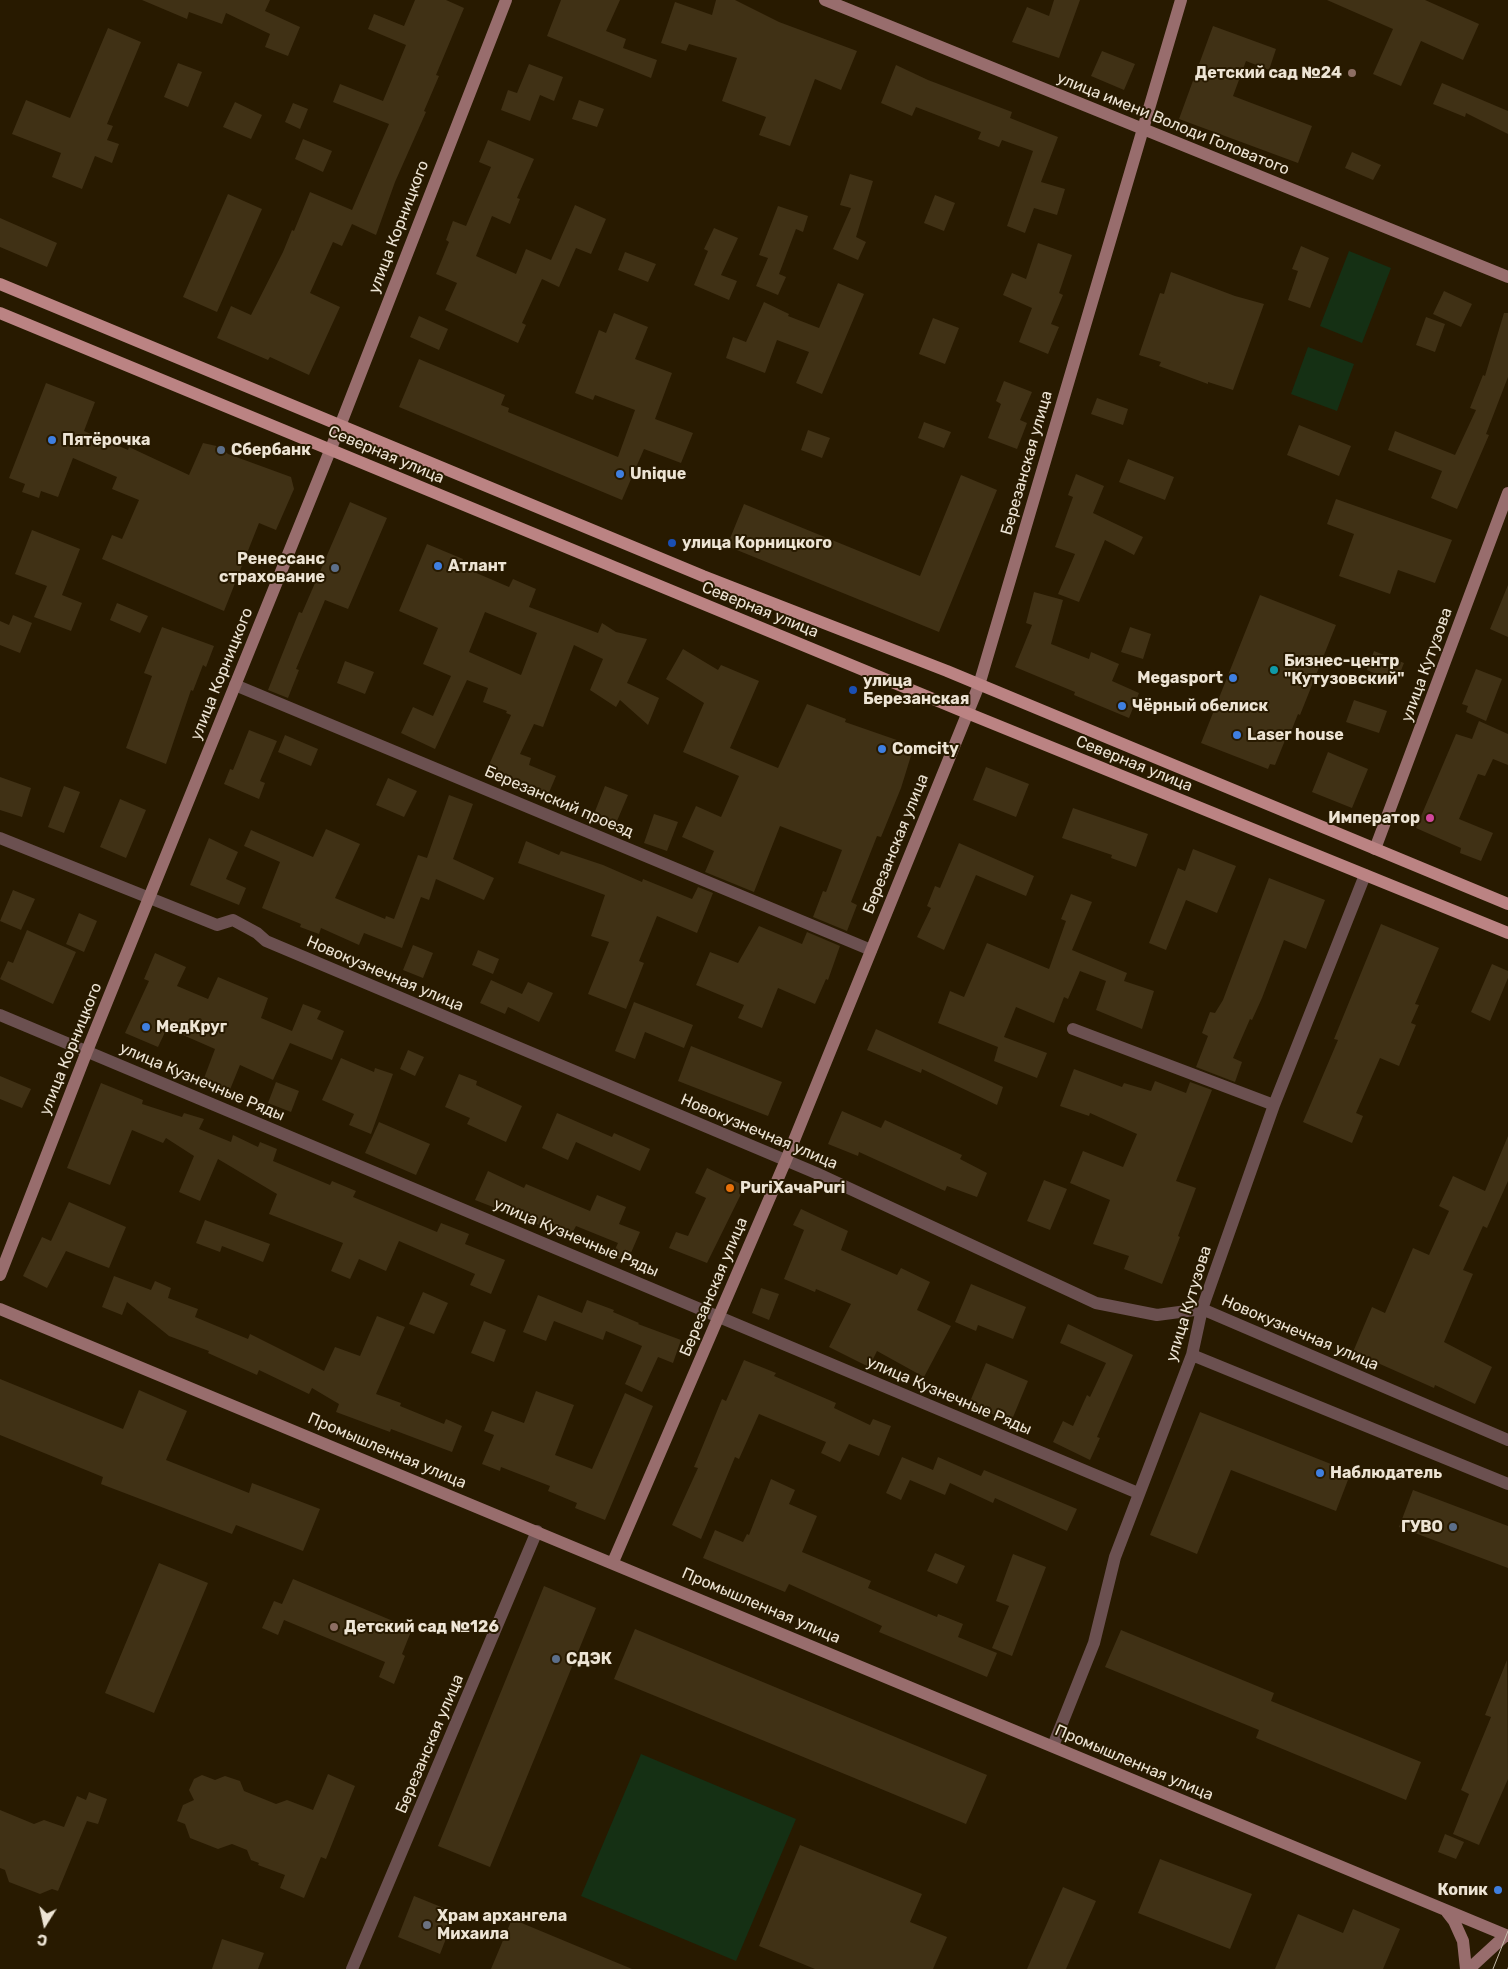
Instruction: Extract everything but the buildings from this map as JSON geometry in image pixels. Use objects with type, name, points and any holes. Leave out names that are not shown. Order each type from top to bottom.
[{"type":"main road","name":"Северная улица","points":[[0,284],[703,576],[979,685],[1508,904]]},
{"type":"main road","name":"Северная улица","points":[[0,313],[967,713],[1508,933]]},
{"type":"street","name":"улица Корницкого","points":[[0,1275],[87,1051],[340,426],[506,0]]},
{"type":"street","name":"улица имени Володи Головатого","points":[[826,0],[1508,277]]},
{"type":"street","name":"Березанская улица","points":[[613,1562],[786,1160],[979,685],[1181,0]]},
{"type":"street","name":"улица Кутузова","points":[[1376,849],[1508,493]]},
{"type":"street","name":"Березанский проезд","points":[[235,685],[871,950]]},
{"type":"street","name":"Новокузнечная улица","points":[[0,838],[217,924],[233,920],[257,933],[266,941],[786,1160],[1096,1303],[1157,1316],[1202,1309],[1508,1440]]},
{"type":"street","name":"улица Кутузова","points":[[1052,1746],[1094,1644],[1115,1557],[1192,1355],[1202,1309],[1274,1105],[1365,875]]},
{"type":"street","name":"улица Кузнечные Ряды","points":[[0,1016],[1138,1493]]},
{"type":"street","points":[[1073,1029],[1274,1105]]},
{"type":"street","name":"Промышленная улица","points":[[0,1309],[613,1562],[1507,1936]]},
{"type":"street","points":[[1192,1355],[1508,1484]]},
{"type":"street","name":"Березанская улица","points":[[354,1968],[537,1531]]},
{"type":"street","points":[[1447,1912],[1454,1921],[1463,1941],[1467,1969]]},
{"type":"street","points":[[1467,1969],[1507,1936]]},
{"type":"green space","points":[[1349,251],[1391,268],[1362,343],[1320,326]]},
{"type":"green space","points":[[1308,347],[1354,364],[1337,411],[1291,394]]},
{"type":"green space","points":[[641,1754],[796,1819],[736,1961],[581,1896]]},
{"type":"tram line","points":[[1493,1969],[1508,1931]]},
{"type":"place","name":"Детский сад №24","points":[[1352,73]]},
{"type":"place","name":"Пятёрочка","points":[[52,440]]},
{"type":"place","name":"Сбербанк","points":[[221,450]]},
{"type":"place","name":"Unique","points":[[620,474]]},
{"type":"place","name":"улица Корницкого","points":[[672,543]]},
{"type":"place","name":"Атлант","points":[[438,566]]},
{"type":"place","name":"Ренессанс страхование","points":[[335,568]]},
{"type":"place","name":"Бизнес-центр \"Кутузовский\"","points":[[1274,670]]},
{"type":"place","name":"Megasport","points":[[1233,678]]},
{"type":"place","name":"улица Березанская","points":[[853,690]]},
{"type":"place","name":"Чёрный обелиск","points":[[1122,706]]},
{"type":"place","name":"Laser house","points":[[1237,735]]},
{"type":"place","name":"Comcity","points":[[882,749]]},
{"type":"place","name":"Император","points":[[1430,818]]},
{"type":"place","name":"МедКруг","points":[[146,1027]]},
{"type":"place","name":"PuriХачаPuri","points":[[730,1188]]},
{"type":"place","name":"Наблюдатель","points":[[1320,1473]]},
{"type":"place","name":"ГУВО","points":[[1453,1527]]},
{"type":"place","name":"Детский сад №126","points":[[334,1627]]},
{"type":"place","name":"СДЭК","points":[[556,1659]]},
{"type":"place","name":"Копик","points":[[1498,1890]]},
{"type":"place","name":"Храм архангела Михаила","points":[[427,1925]]}]
